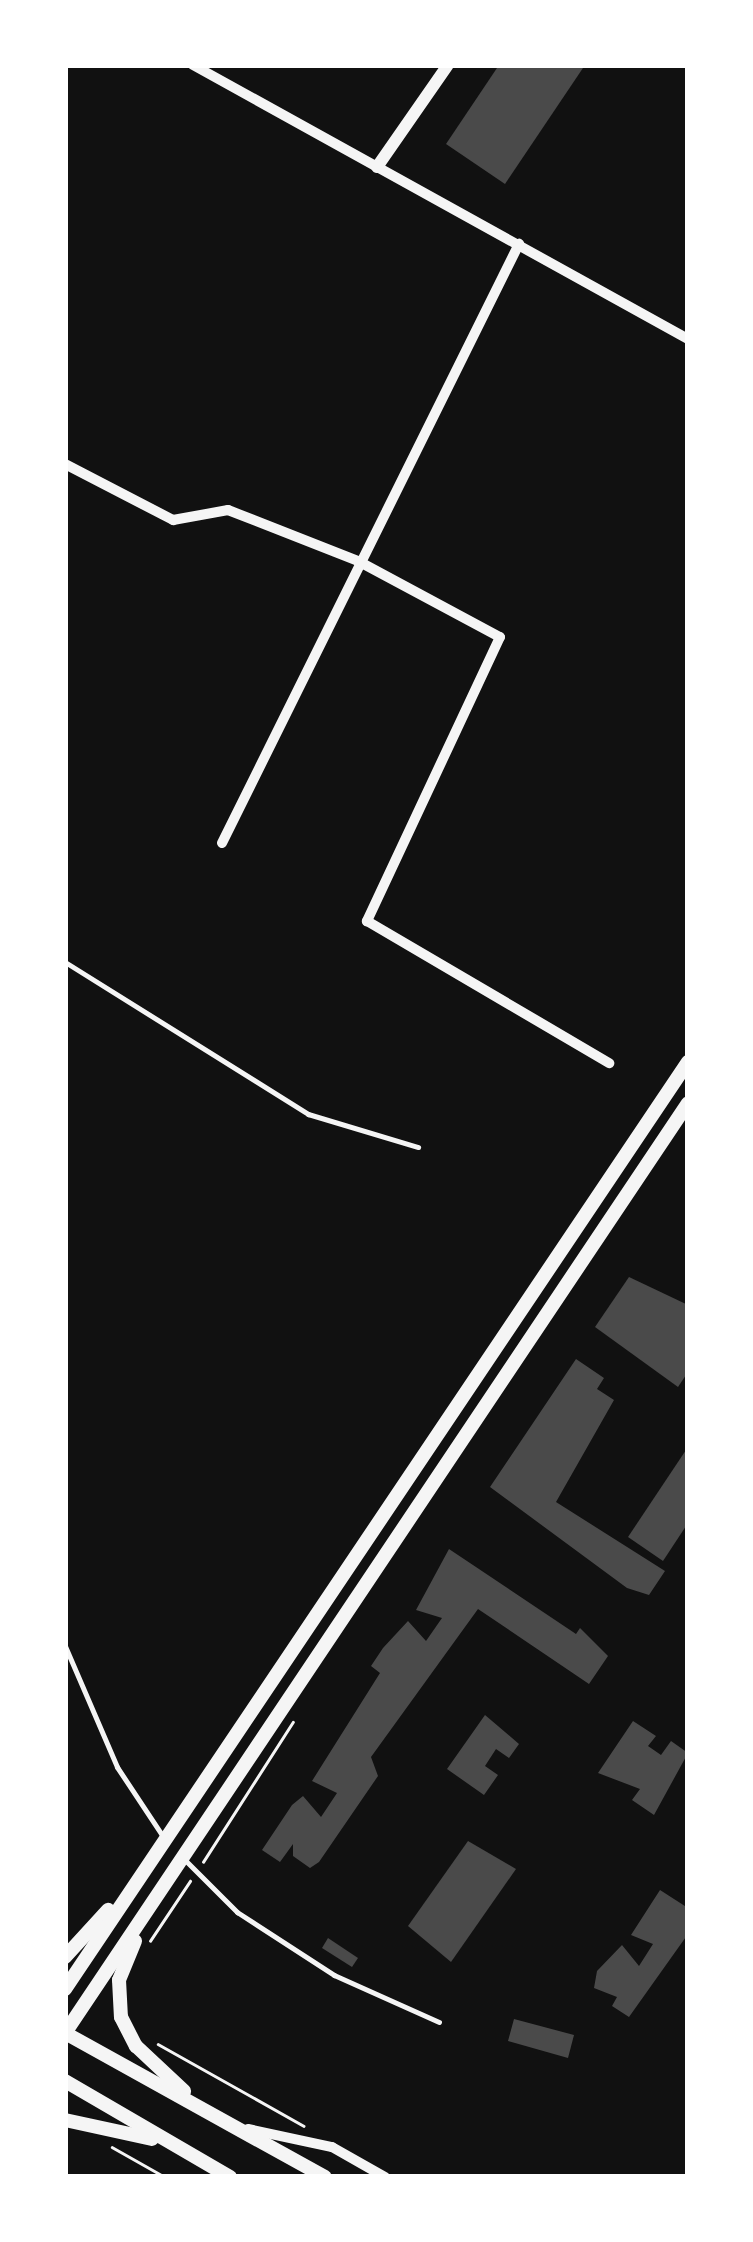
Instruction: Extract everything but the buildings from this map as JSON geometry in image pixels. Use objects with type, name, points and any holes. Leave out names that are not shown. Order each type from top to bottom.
[{"type":"main road","points":[[65,1988],[162,1835],[688,1062]]},
{"type":"main road","points":[[325,2177],[248,2130],[65,2033],[150,1912],[191,1866],[688,1103]]},
{"type":"main road","points":[[65,1958],[131,1884]]},
{"type":"main road","points":[[150,1912],[120,1974],[121,2017],[136,2046],[196,2102]]},
{"type":"main road","points":[[65,2081],[230,2177]]},
{"type":"main road","points":[[65,2120],[178,2148]]},
{"type":"street","points":[[193,65],[688,339]]},
{"type":"street","points":[[377,166],[448,65]]},
{"type":"street","points":[[222,843],[358,561],[519,244]]},
{"type":"street","points":[[65,464],[172,520],[228,510],[358,561],[500,637],[367,921],[609,1064]]},
{"type":"street","points":[[248,2130],[332,2147],[385,2177]]},
{"type":"lane","points":[[65,962],[308,1114],[418,1147]]},
{"type":"lane","points":[[65,1646],[117,1767],[162,1835]]},
{"type":"lane","points":[[191,1866],[237,1912],[334,1975],[438,2022]]},
{"type":"path","points":[[145,1950],[191,1866],[295,1714]]},
{"type":"path","points":[[150,2040],[307,2128]]},
{"type":"path","points":[[102,2142],[164,2177]]}]
